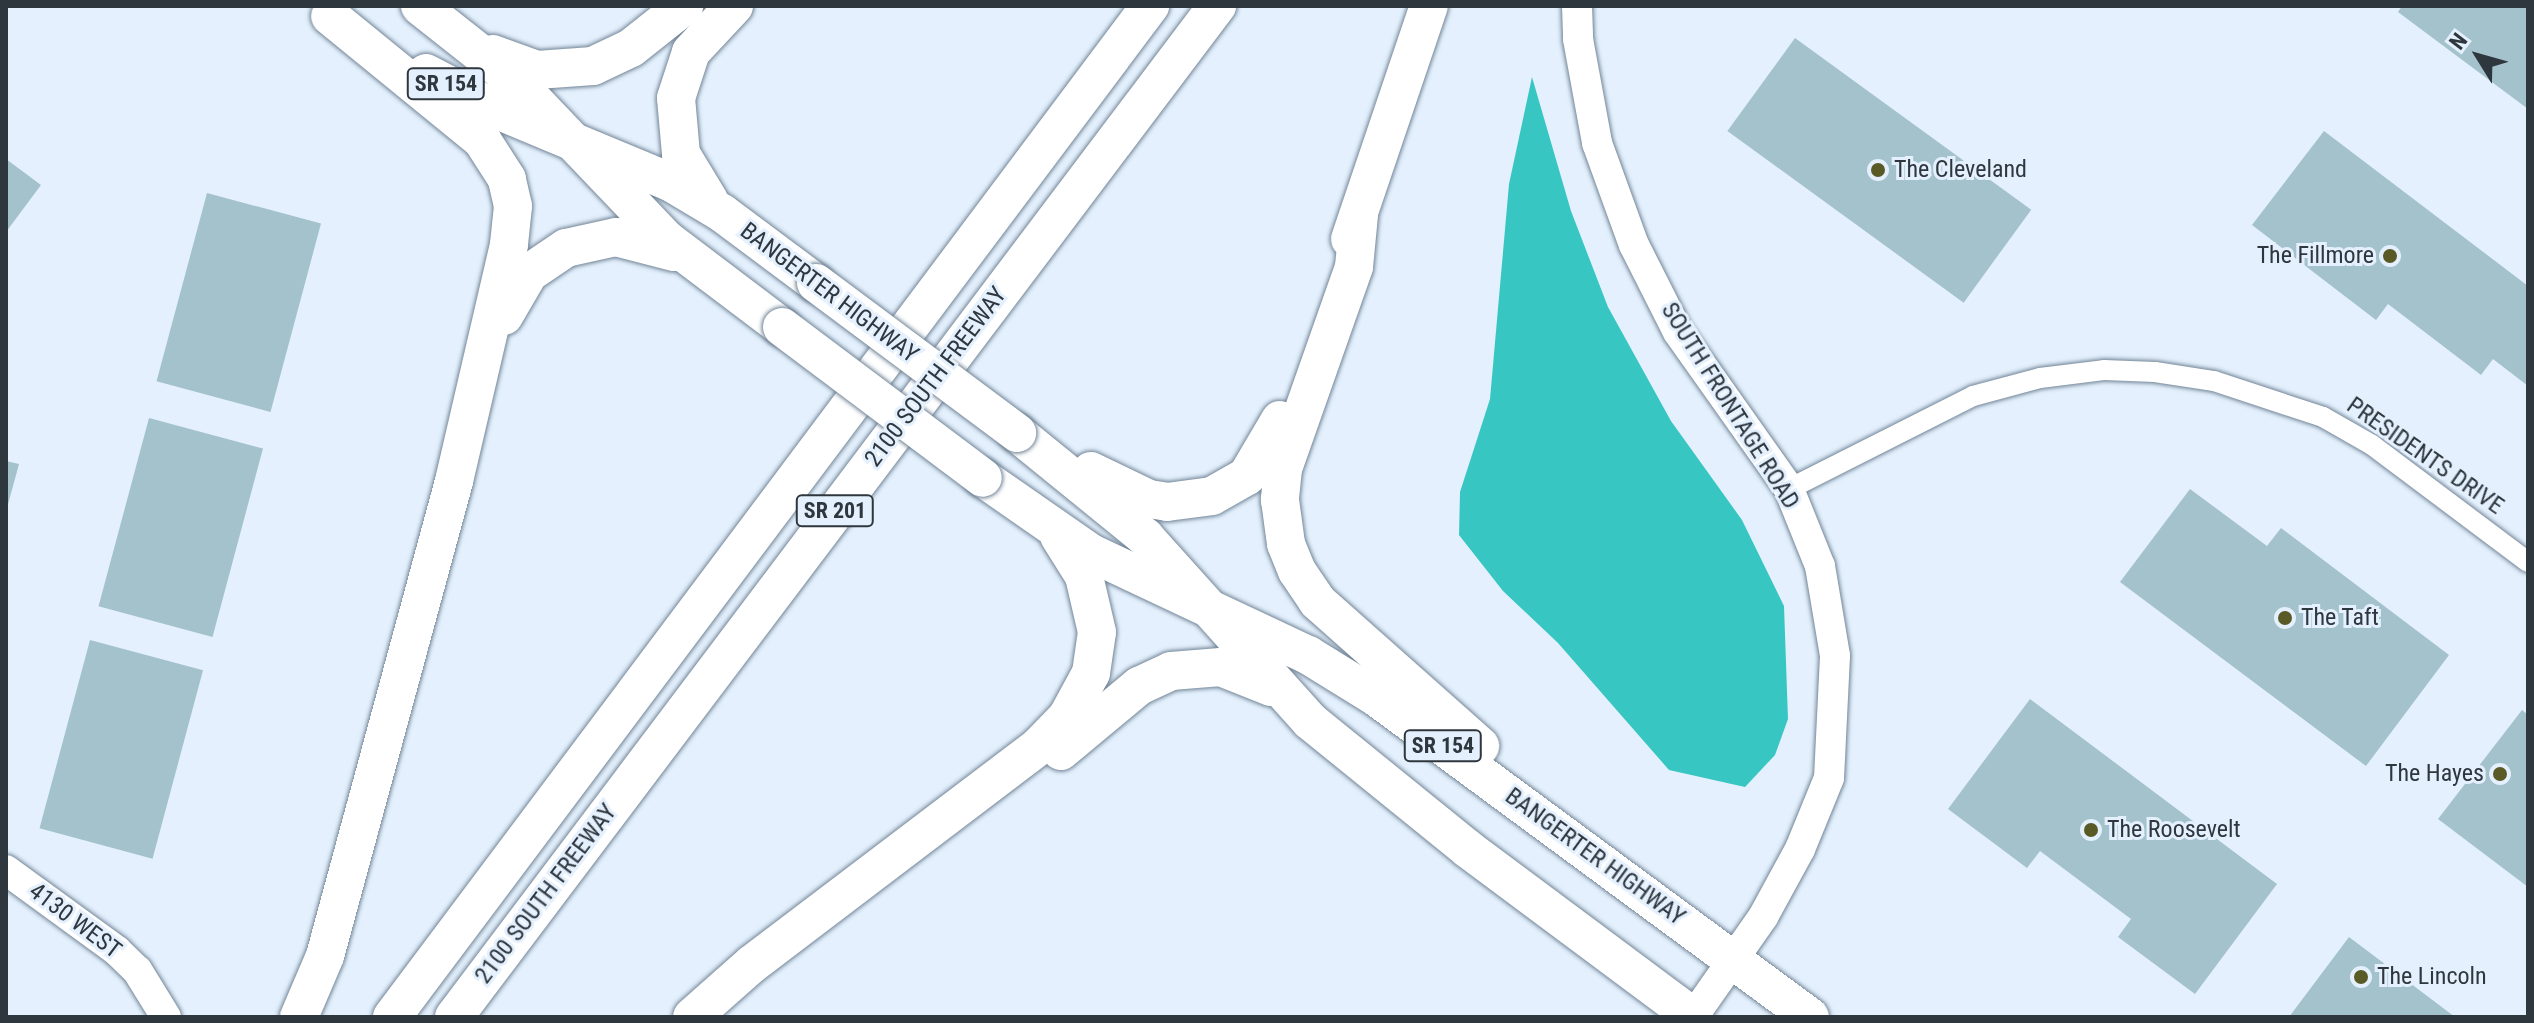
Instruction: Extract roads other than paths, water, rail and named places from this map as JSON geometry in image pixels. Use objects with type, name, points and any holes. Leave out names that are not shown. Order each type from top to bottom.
[{"type":"highway","name":"BANGERTER HIGHWAY","points":[[420,6],[474,45],[569,138],[634,209],[688,257],[1054,531],[1126,573],[1308,655],[1354,683],[1663,906],[1810,1017]]},
{"type":"highway","points":[[474,45],[529,69],[584,68],[631,48],[684,6]]},
{"type":"highway","points":[[722,213],[685,163],[675,109],[691,52],[734,6]]},
{"type":"highway","name":"2100 SOUTH FREEWAY","points":[[392,1017],[1150,6]]},
{"type":"highway","name":"2100 SOUTH FREEWAY","points":[[454,1017],[1217,6]]},
{"type":"highway","points":[[1017,433],[1149,499],[1192,501],[1230,487],[1260,461],[1276,432],[1359,215],[1429,6]]},
{"type":"highway","name":"BANGERTER HIGHWAY","points":[[322,11],[462,93],[641,167],[722,213],[1017,433],[1145,537],[1284,693],[1419,810],[1693,1017]]},
{"type":"highway","points":[[322,11],[482,140],[511,191],[509,244],[454,481]]},
{"type":"highway","points":[[1359,215],[1354,267],[1283,469],[1281,524],[1297,571],[1343,625],[1663,906]]},
{"type":"highway","points":[[299,1017],[325,956],[454,481],[507,308],[529,273],[566,248],[608,237],[642,240],[688,257]]},
{"type":"highway","points":[[692,1017],[752,964],[1039,746],[1072,712],[1091,673],[1097,625],[1084,576],[1054,531]]},
{"type":"highway","points":[[752,964],[1065,748],[1156,677],[1188,667],[1221,667],[1284,693]]},
{"type":"street","name":"SOUTH FRONTAGE ROAD","points":[[1577,6],[1578,39],[1597,143],[1634,245],[1678,332],[1789,489],[1820,566],[1835,656],[1829,778],[1800,849],[1735,960],[1693,1017]]},
{"type":"street","name":"PRESIDENTS DRIVE","points":[[1789,489],[1973,396],[2040,378],[2104,370],[2155,372],[2214,381],[2323,417],[2372,445],[2528,562]]},
{"type":"street","name":"4130 WEST","points":[[6,870],[117,951],[137,970],[166,1017]]},
{"type":"place","name":"The Cleveland","points":[[1878,170]]},
{"type":"place","name":"The Fillmore","points":[[2390,256]]},
{"type":"place","name":"The Taft","points":[[2285,618]]},
{"type":"place","name":"The Hayes","points":[[2500,774]]},
{"type":"place","name":"The Roosevelt","points":[[2091,830]]},
{"type":"place","name":"The Lincoln","points":[[2361,977]]}]
